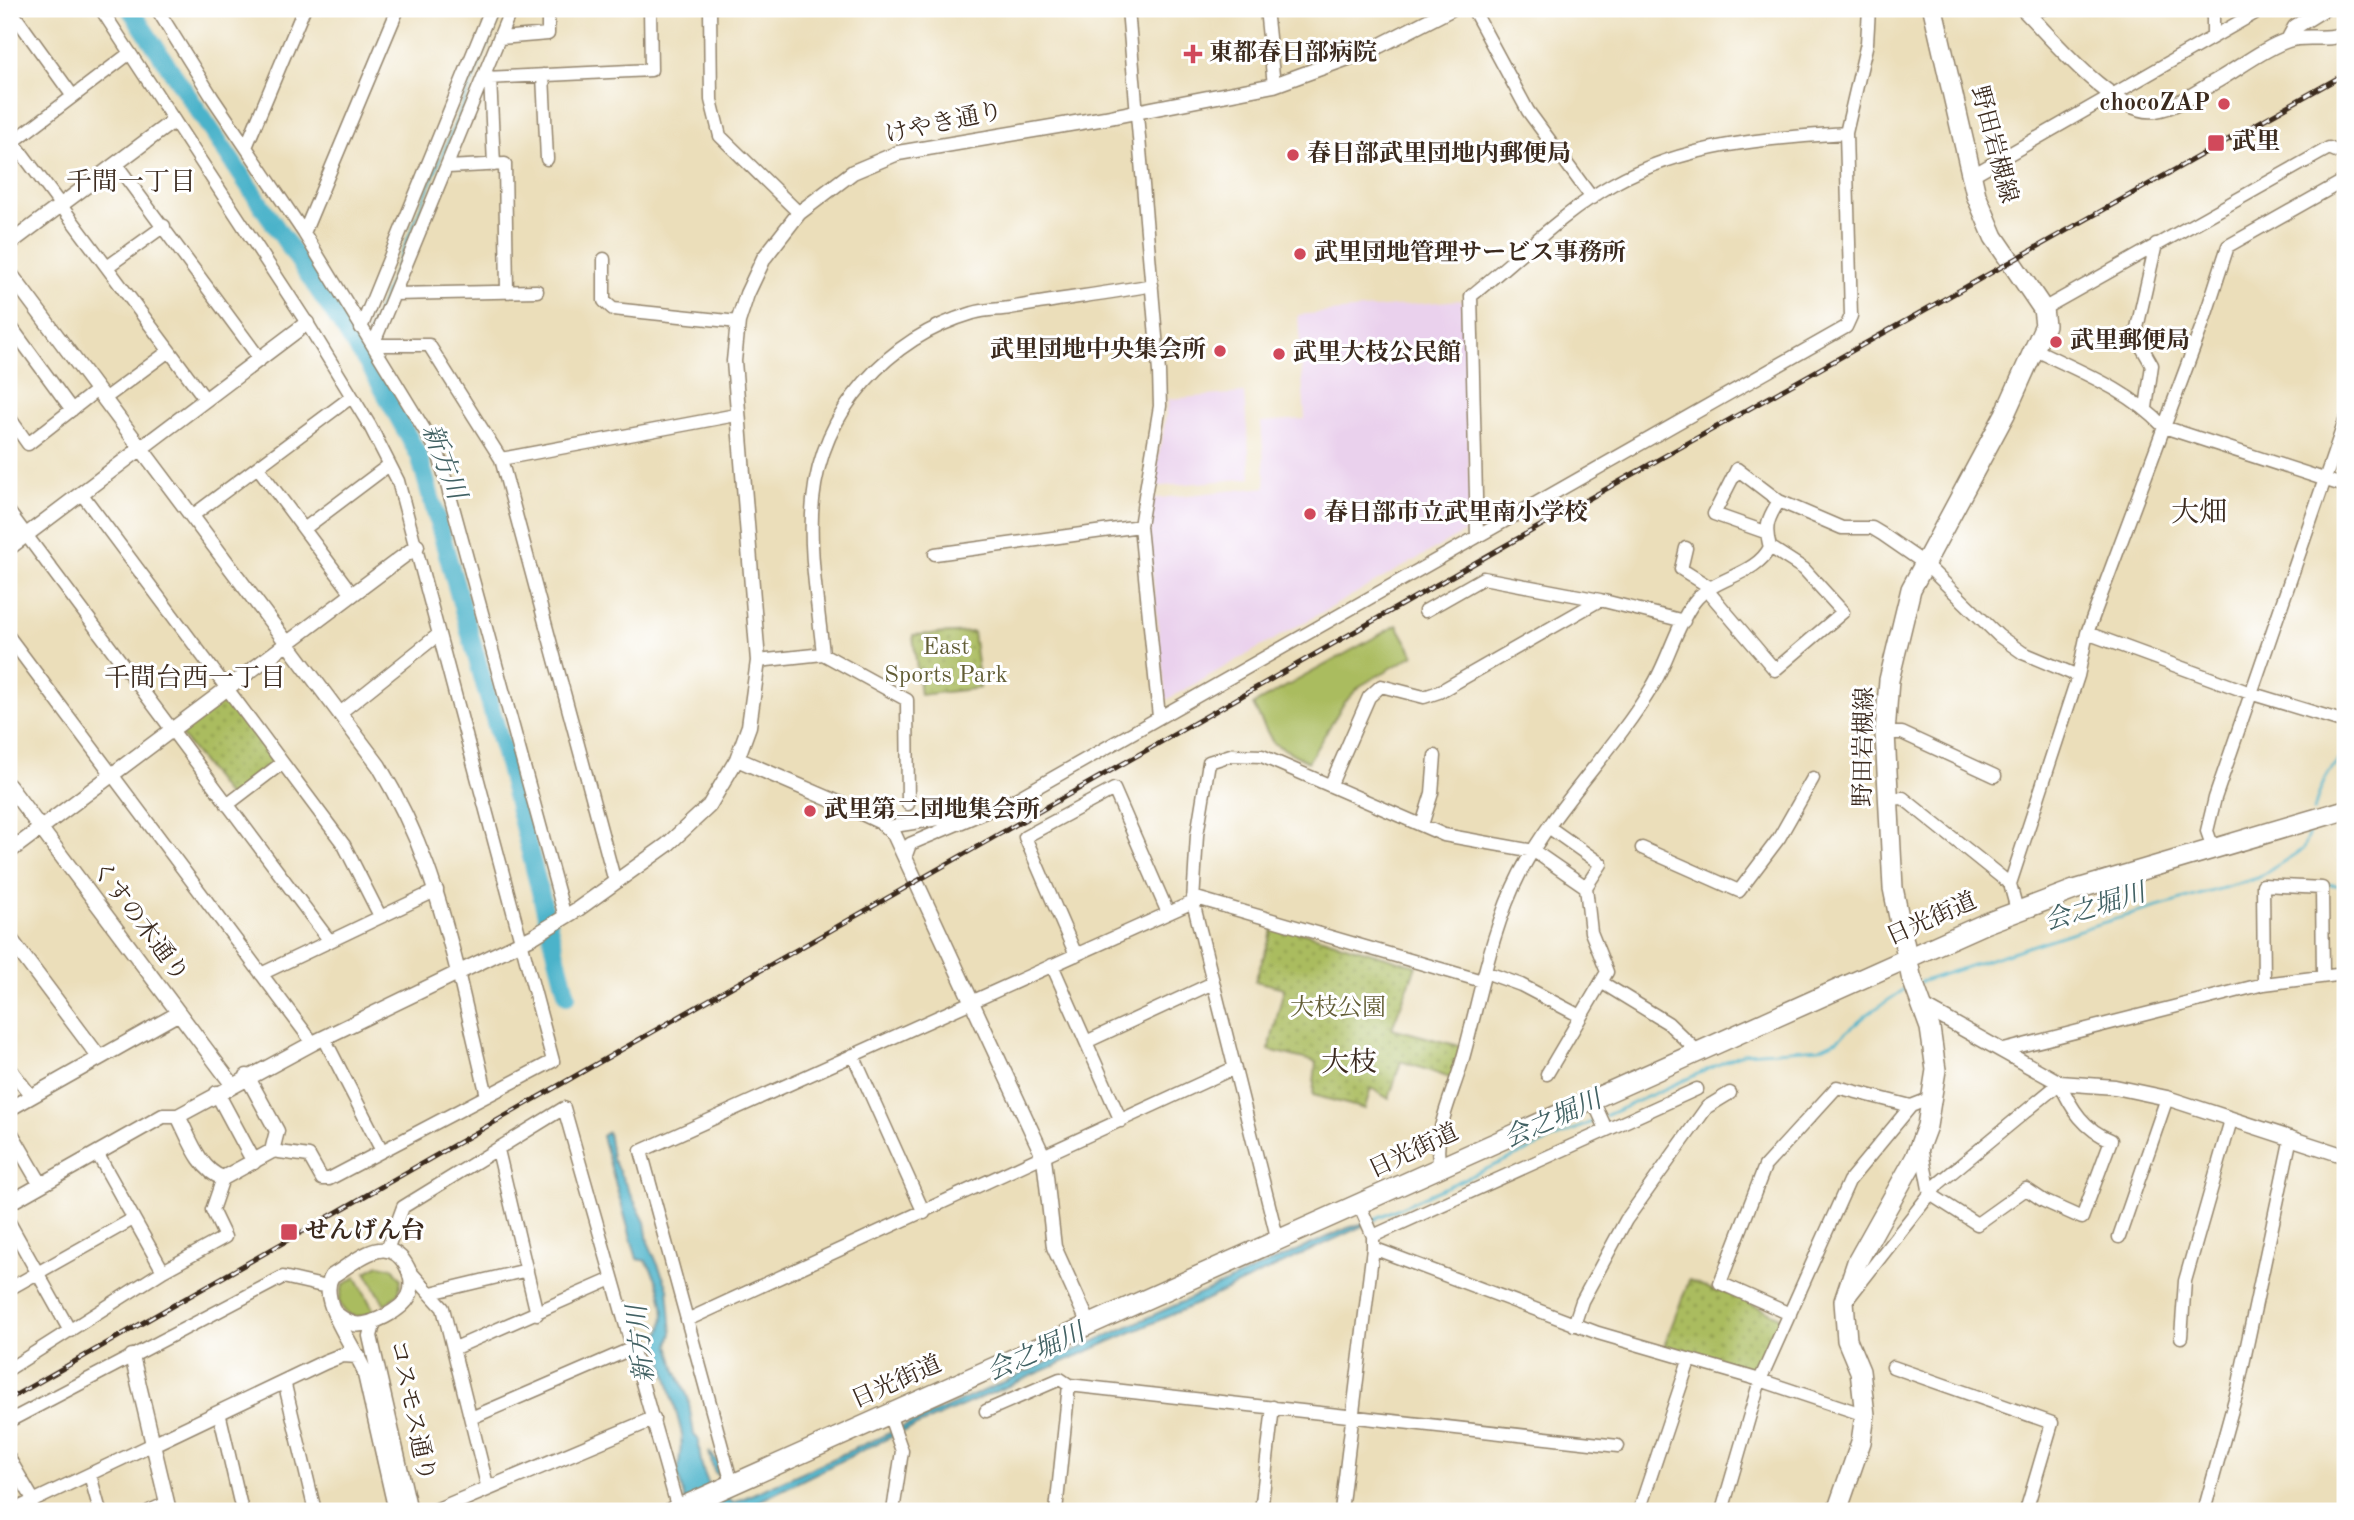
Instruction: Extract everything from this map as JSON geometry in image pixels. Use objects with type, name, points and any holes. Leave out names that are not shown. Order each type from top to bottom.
[{"type":"main road","name":"野田岩槻線","points":[[1837,1511],[1861,1442],[1865,1415],[1860,1371],[1847,1339],[1844,1305],[1857,1262],[1920,1143],[1934,1097],[1934,1051],[1907,958],[1893,888],[1885,733],[1889,680],[1911,589],[2005,414],[2045,325],[2043,309],[1994,237],[1971,176],[1933,9]]},
{"type":"main road","name":"日光街道","points":[[677,1509],[730,1484],[892,1422],[1089,1324],[1278,1241],[1362,1209],[1440,1167],[1594,1103],[1697,1051],[2017,910],[2213,848],[2336,813]]},
{"type":"street","points":[[10,9],[72,95]]},
{"type":"street","points":[[9,1369],[163,1271],[225,1237],[212,1210],[223,1178],[272,1151],[309,1156],[322,1178],[329,1179],[553,1061],[527,939],[398,481],[370,426],[307,323],[101,9]]},
{"type":"street","points":[[157,9],[304,233],[438,452],[561,920]]},
{"type":"street","points":[[246,147],[304,9]]},
{"type":"street","points":[[304,233],[398,9]]},
{"type":"street","points":[[361,328],[491,9]]},
{"type":"street","points":[[373,345],[488,78],[512,9]]},
{"type":"street","points":[[500,38],[548,34],[548,9]]},
{"type":"street","points":[[488,78],[651,70],[650,9]]},
{"type":"street","points":[[710,9],[712,100],[720,136],[799,214]]},
{"type":"street","points":[[1128,9],[1160,406],[1140,526],[1159,717]]},
{"type":"street","points":[[1266,9],[1274,85]]},
{"type":"street","name":"けやき通り","points":[[9,1203],[163,1116],[177,1116],[247,1076],[561,920],[689,827],[709,806],[737,759],[751,715],[758,661],[736,415],[734,361],[738,322],[764,258],[799,214],[853,172],[898,153],[1274,85],[1373,49],[1451,9]]},
{"type":"street","points":[[1473,9],[1528,111],[1592,198]]},
{"type":"street","points":[[905,858],[911,844],[991,811],[1846,327],[1851,316],[1846,133],[1867,43],[1869,9]]},
{"type":"street","points":[[2025,11],[2043,9]]},
{"type":"street","points":[[2213,9],[2213,37]]},
{"type":"street","points":[[1971,176],[2262,9]]},
{"type":"street","points":[[2288,40],[2295,27],[2324,9]]},
{"type":"street","points":[[2025,11],[2110,95],[2133,109],[2155,111],[2167,107],[2288,40],[2331,38],[2345,33]]},
{"type":"street","points":[[130,53],[11,139],[206,400]]},
{"type":"street","points":[[543,75],[547,159]]},
{"type":"street","points":[[488,78],[494,164]]},
{"type":"street","points":[[9,244],[173,121]]},
{"type":"street","points":[[1477,536],[1471,296],[1592,198],[1612,185],[1678,156],[1732,145],[1846,133]]},
{"type":"street","points":[[2043,309],[2329,148],[2345,155]]},
{"type":"street","points":[[117,164],[260,359]]},
{"type":"street","points":[[448,167],[505,164],[507,291]]},
{"type":"street","points":[[2017,910],[2010,884],[2078,676],[2087,633],[2228,246],[2345,180]]},
{"type":"street","points":[[107,267],[164,226]]},
{"type":"street","points":[[2146,408],[2152,365],[2140,344],[2137,328],[2156,244]]},
{"type":"street","points":[[604,259],[604,300],[613,309],[738,322]]},
{"type":"street","points":[[9,272],[340,713],[379,766],[401,803],[437,890],[486,1096]]},
{"type":"street","points":[[823,654],[812,537],[813,498],[821,458],[834,426],[862,383],[900,346],[939,325],[974,312],[1152,285]]},
{"type":"street","points":[[394,294],[537,290]]},
{"type":"street","points":[[9,548],[307,323]]},
{"type":"street","points":[[9,324],[72,410]]},
{"type":"street","points":[[373,345],[429,345],[501,458],[615,882]]},
{"type":"street","points":[[2036,350],[2146,408],[2164,427],[2345,486]]},
{"type":"street","points":[[9,417],[29,444],[72,410],[101,395],[169,351]]},
{"type":"street","points":[[192,516],[259,469],[351,398]]},
{"type":"street","points":[[501,458],[736,415]]},
{"type":"street","points":[[2213,848],[2207,831],[2215,798],[2345,421]]},
{"type":"street","points":[[304,528],[389,465]]},
{"type":"street","points":[[259,469],[353,595]]},
{"type":"street","points":[[1765,532],[1714,514],[1737,469],[1779,501],[1842,528],[1872,528],[1924,563],[1999,636],[2024,653],[2078,676]]},
{"type":"street","points":[[81,494],[344,845],[380,916]]},
{"type":"street","points":[[1686,548],[1681,569],[1709,589],[1775,670],[1843,612],[1804,569],[1770,547],[1765,532],[1768,518],[1779,501]]},
{"type":"street","points":[[9,512],[328,940]]},
{"type":"street","points":[[935,554],[1140,526]]},
{"type":"street","points":[[9,852],[417,546]]},
{"type":"street","points":[[1440,1167],[1437,1144],[1475,1015],[1483,976],[1510,897],[1534,851],[1654,685],[1694,602],[1709,589],[1765,558],[1770,547]]},
{"type":"street","points":[[1425,611],[1483,578],[1600,600],[1684,621]]},
{"type":"street","points":[[1331,784],[1369,697],[1381,687],[1424,697],[1439,692],[1600,600]]},
{"type":"street","points":[[2087,633],[2253,694],[2345,722]]},
{"type":"street","points":[[340,713],[439,634]]},
{"type":"street","points":[[9,637],[261,974],[318,1040],[382,1152]]},
{"type":"street","points":[[758,661],[823,654],[907,700],[908,804]]},
{"type":"street","points":[[1885,733],[1902,733],[1995,776]]},
{"type":"street","points":[[1278,1241],[1193,899],[1197,835],[1209,762],[1249,753],[1331,784],[1444,835],[1534,851],[1586,887]]},
{"type":"street","points":[[1422,825],[1432,793],[1435,756]]},
{"type":"street","points":[[737,759],[888,827],[991,811]]},
{"type":"street","points":[[227,805],[282,763]]},
{"type":"street","points":[[1642,848],[1739,891],[1779,838],[1813,778]]},
{"type":"street","name":"くすの木通り","points":[[9,786],[232,1084]]},
{"type":"street","points":[[1076,955],[1025,837],[1114,789],[1168,913]]},
{"type":"street","points":[[1888,799],[1903,798],[2010,884]]},
{"type":"street","points":[[888,827],[905,858],[1044,1158],[1054,1247],[1089,1324]]},
{"type":"street","points":[[1547,1074],[1607,972],[1591,932],[1586,887],[1601,864],[1550,828]]},
{"type":"street","points":[[2264,984],[2263,885],[2322,888],[2323,975]]},
{"type":"street","points":[[261,974],[437,890]]},
{"type":"street","points":[[730,1484],[641,1151],[1168,913],[1193,899],[1521,985],[1580,1016]]},
{"type":"street","points":[[9,937],[99,1057]]},
{"type":"street","points":[[1052,965],[1121,1121]]},
{"type":"street","points":[[2004,1050],[2264,984],[2345,974]]},
{"type":"street","points":[[1601,982],[1668,1023],[1697,1051]]},
{"type":"street","points":[[1086,1042],[1213,983]]},
{"type":"street","points":[[1918,993],[2004,1050],[2060,1083],[2115,1087],[2167,1098],[2345,1156]]},
{"type":"street","points":[[9,1109],[178,1013]]},
{"type":"street","points":[[853,1055],[924,1213]]},
{"type":"street","points":[[9,1067],[30,1096]]},
{"type":"street","points":[[687,1320],[1044,1158],[1234,1068]]},
{"type":"street","points":[[247,1076],[277,1131],[272,1151]]},
{"type":"street","points":[[1844,1305],[1930,1194],[2060,1083]]},
{"type":"street","points":[[1920,1143],[1930,1194],[1977,1224],[2026,1189],[2044,1201],[2082,1218],[2111,1140],[2092,1133],[2068,1102],[2060,1083]]},
{"type":"street","points":[[1790,1314],[1720,1283],[1765,1166],[1836,1087],[1911,1106]]},
{"type":"street","points":[[1372,1239],[1605,1127],[1698,1089]]},
{"type":"street","points":[[217,1093],[254,1162]]},
{"type":"street","points":[[1574,1325],[1582,1301],[1626,1220],[1707,1107],[1730,1093]]},
{"type":"street","points":[[1722,1511],[1760,1380],[1849,1181],[1911,1106],[1934,1097]]},
{"type":"street","points":[[2119,1237],[2167,1098]]},
{"type":"street","points":[[1594,1103],[1605,1127]]},
{"type":"street","points":[[387,1250],[403,1207],[564,1108],[677,1509]]},
{"type":"street","points":[[177,1116],[204,1165],[214,1175],[223,1178]]},
{"type":"street","points":[[2181,1337],[2185,1280],[2231,1120]]},
{"type":"street","points":[[9,1130],[41,1185]]},
{"type":"street","points":[[2204,1511],[2238,1388],[2291,1137]]},
{"type":"street","points":[[498,1150],[537,1314]]},
{"type":"street","points":[[97,1153],[163,1271]]},
{"type":"street","points":[[1341,1511],[1372,1239],[1362,1209]]},
{"type":"street","points":[[9,1289],[133,1219]]},
{"type":"street","points":[[9,1222],[70,1331]]},
{"type":"street","points":[[1372,1239],[1574,1325],[1760,1380],[1865,1415]]},
{"type":"street","points":[[9,1422],[283,1278],[328,1293],[332,1276],[377,1250],[387,1250],[397,1255],[443,1308],[488,1489]]},
{"type":"street","points":[[325,1362],[336,1347],[337,1317],[354,1324],[374,1321],[409,1298],[412,1288],[408,1269]]},
{"type":"street","points":[[431,1293],[527,1270]]},
{"type":"street","points":[[455,1348],[612,1279]]},
{"type":"street","name":"コスモス通り","points":[[328,1293],[337,1317],[358,1356],[396,1511]]},
{"type":"street","name":"コスモス通り","points":[[374,1321],[370,1336],[410,1511]]},
{"type":"street","points":[[471,1418],[633,1348]]},
{"type":"street","points":[[12,1511],[30,1506],[325,1362],[343,1355],[358,1356]]},
{"type":"street","points":[[132,1356],[168,1507],[149,1511]]},
{"type":"street","points":[[1639,1511],[1689,1361]]},
{"type":"street","points":[[1893,1367],[2052,1423],[2026,1511]]},
{"type":"street","points":[[986,1411],[1060,1379],[1069,1385],[1352,1414],[1618,1446]]},
{"type":"street","points":[[284,1381],[315,1511]]},
{"type":"street","points":[[1056,1511],[1069,1385]]},
{"type":"street","points":[[1261,1511],[1273,1407]]},
{"type":"street","points":[[219,1412],[242,1511]]},
{"type":"street","points":[[435,1511],[653,1419]]},
{"type":"street","points":[[892,1422],[902,1451],[893,1511]]},
{"type":"street","points":[[9,1458],[30,1506]]},
{"type":"street","points":[[90,1475],[100,1511]]},
{"type":"shaded area","name":"春日部市立武里南小学校","points":[[1460,300],[1465,303],[1470,529],[1166,700],[1148,533],[1150,499],[1266,487],[1261,422],[1305,419],[1298,315]]},
{"type":"shaded area","points":[[1244,393],[1251,478],[1153,487],[1169,399]]},
{"type":"green space","points":[[1397,625],[1414,655],[1360,686],[1344,703],[1308,762],[1273,743],[1253,705]]},
{"type":"green space","name":"East Sports Park","points":[[973,632],[980,688],[920,695],[913,635]]},
{"type":"green space","points":[[227,695],[278,763],[230,799],[179,732]]},
{"type":"green space","name":"大枝公園","points":[[1275,924],[1416,966],[1392,1028],[1463,1047],[1453,1079],[1401,1061],[1389,1099],[1371,1088],[1365,1109],[1313,1095],[1316,1062],[1269,1050],[1284,988],[1255,981]]},
{"type":"green space","points":[[379,1265],[393,1268],[401,1279],[399,1293],[385,1305],[366,1272]]},
{"type":"green space","points":[[356,1277],[374,1311],[358,1317],[345,1311],[339,1301],[343,1285]]},
{"type":"green space","points":[[1689,1280],[1717,1292],[1720,1289],[1778,1316],[1781,1322],[1760,1371],[1753,1374],[1663,1349]]},
{"type":"water","points":[[608,1132],[612,1158],[645,1222],[648,1242],[668,1288],[672,1333],[669,1345],[676,1371],[688,1397],[704,1473],[720,1503],[718,1475],[714,1471],[709,1452],[718,1462],[729,1500],[733,1503],[1348,1228],[1377,1219],[1203,1301],[875,1444],[739,1511],[688,1511],[678,1475],[682,1434],[657,1338],[663,1320],[662,1299],[646,1261],[637,1259],[602,1136]]},
{"type":"waterway","name":"新方川","points":[[130,9],[375,375],[419,456],[507,764],[567,996]]},
{"type":"waterway","points":[[369,333],[502,9]]},
{"type":"waterway","points":[[361,358],[366,342]]},
{"type":"waterway","name":"会之堀川","points":[[2314,811],[2325,779],[2345,753]]},
{"type":"waterway","name":"会之堀川","points":[[1920,982],[2095,925],[2258,878],[2303,849],[2311,827]]},
{"type":"waterway","points":[[2326,884],[2345,886]]},
{"type":"waterway","name":"会之堀川","points":[[1605,1116],[1744,1053],[1820,1048],[1837,1040],[1869,1013],[1908,987]]},
{"type":"waterway","name":"会之堀川","points":[[1372,1220],[1596,1120]]},
{"type":"railway","points":[[9,1399],[1501,548],[2345,74]]},
{"type":"place","name":"東都春日部病院","points":[[1193,54]]},
{"type":"place","name":"chocoZAP","points":[[2224,104]]},
{"type":"place","name":"武里","points":[[2216,143]]},
{"type":"place","name":"春日部武里団地内郵便局","points":[[1293,155]]},
{"type":"place","name":"武里団地管理サービス事務所","points":[[1300,254]]},
{"type":"place","name":"武里郵便局","points":[[2056,342]]},
{"type":"place","name":"武里団地中央集会所","points":[[1220,351]]},
{"type":"place","name":"武里大枝公民館","points":[[1279,354]]},
{"type":"place","name":"春日部市立武里南小学校","points":[[1310,514]]},
{"type":"place","name":"武里第二団地集会所","points":[[810,811]]},
{"type":"place","name":"せんげん台","points":[[289,1232]]},
{"type":"district","name":"千間一丁目","points":[[131,183]]},
{"type":"district","name":"大畑","points":[[2199,514]]},
{"type":"district","name":"千間台西一丁目","points":[[195,679]]},
{"type":"district","name":"大枝","points":[[1349,1064]]}]
